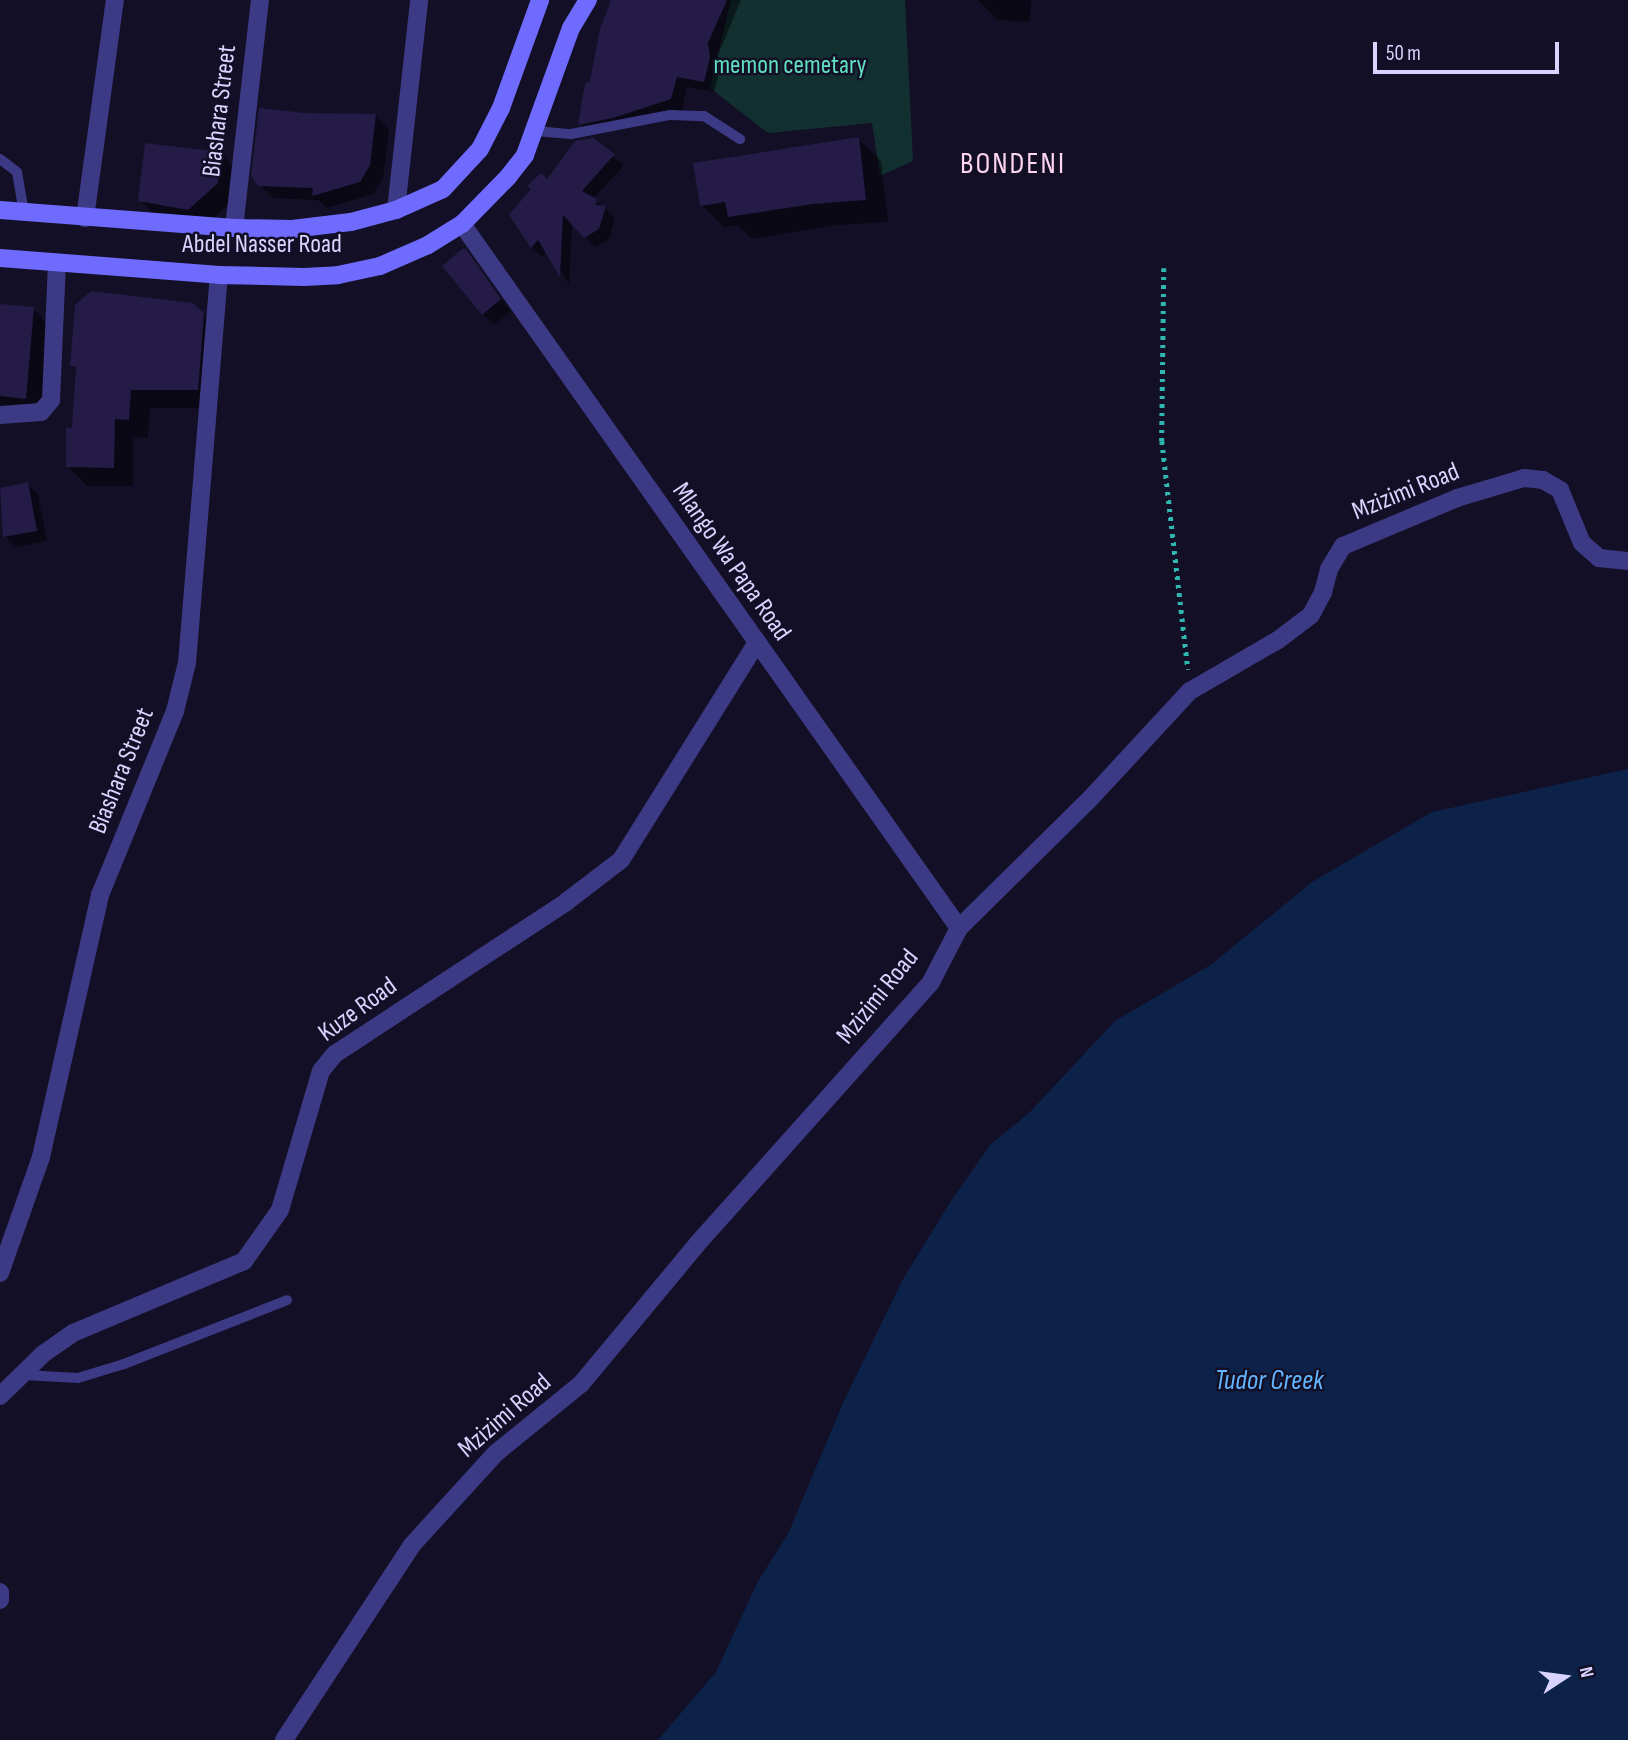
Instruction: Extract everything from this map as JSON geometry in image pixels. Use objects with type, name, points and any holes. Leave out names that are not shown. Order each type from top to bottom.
[{"type":"main road","name":"Abdel Nasser Road","points":[[0,210],[234,228],[325,227],[396,210],[443,189],[480,149],[501,108],[540,0]]},
{"type":"main road","name":"Abdel Nasser Road","points":[[0,258],[219,275],[304,277],[349,273],[380,266],[428,245],[463,224],[525,155],[571,28],[588,0]]},
{"type":"street","points":[[85,218],[115,0]]},
{"type":"street","name":"Biashara Street","points":[[234,228],[260,0]]},
{"type":"street","points":[[396,210],[419,0]]},
{"type":"street","name":"Mlango Wa Papa Road","points":[[463,224],[756,644],[959,928]]},
{"type":"street","points":[[2,420],[41,412],[51,400],[57,263]]},
{"type":"street","name":"Biashara Street","points":[[0,1273],[41,1157],[100,895],[175,711],[187,663],[219,275]]},
{"type":"street","name":"Mzizimi Road","points":[[284,1740],[412,1545],[496,1453],[582,1384],[698,1243],[931,982],[959,928],[1088,801],[1190,691],[1278,640],[1311,615],[1323,592],[1329,569],[1343,547],[1502,482],[1524,478],[1543,480],[1560,490],[1582,544],[1599,558],[1628,561]]},
{"type":"street","name":"Kuze Road","points":[[0,1396],[43,1354],[73,1333],[244,1261],[280,1210],[321,1072],[335,1054],[566,902],[621,860],[756,644]]},
{"type":"street","points":[[0,1592],[0,1600]]},
{"type":"lane","points":[[535,131],[571,134],[670,115],[704,116],[740,139]]},
{"type":"lane","points":[[0,159],[17,172],[24,213]]},
{"type":"lane","points":[[24,1375],[78,1378],[124,1364],[287,1300]]},
{"type":"path","points":[[1164,268],[1162,441],[1190,691]]},
{"type":"green space","name":"memon cemetary","points":[[731,0],[905,0],[913,161],[880,176],[872,123],[768,133],[710,88]]},
{"type":"water","name":"Tudor Creek","points":[[1628,769],[1628,1740],[658,1740],[716,1672],[758,1581],[788,1534],[843,1403],[903,1279],[951,1201],[990,1145],[1029,1113],[1115,1021],[1212,964],[1312,882],[1432,812]]},
{"type":"building","points":[[611,0],[727,0],[708,43],[710,58],[704,82],[677,77],[671,99],[613,118],[578,125],[585,83],[590,81],[600,29]]},
{"type":"building","points":[[259,108],[305,113],[376,114],[370,165],[360,182],[312,196],[313,188],[258,186],[251,176]]},
{"type":"building","points":[[859,137],[866,200],[813,204],[728,217],[725,202],[700,206],[693,163]]},
{"type":"building","points":[[593,138],[615,154],[582,191],[597,199],[596,205],[606,206],[599,229],[584,238],[563,215],[560,277],[538,240],[531,248],[509,215],[531,189],[527,186],[541,173],[547,179],[575,141]]},
{"type":"building","points":[[145,143],[222,152],[218,183],[188,210],[138,201]]},
{"type":"building","points":[[462,249],[466,249],[501,299],[482,315],[442,266]]},
{"type":"building","points":[[91,291],[193,303],[204,313],[198,390],[131,390],[129,420],[115,419],[114,468],[66,467],[66,428],[72,428],[76,367],[70,366],[75,305]]},
{"type":"building","points":[[0,304],[34,307],[26,399],[0,396]]},
{"type":"building","points":[[28,482],[37,531],[3,537],[0,488]]},
{"type":"district","name":"BONDENI","points":[[1013,164]]}]
